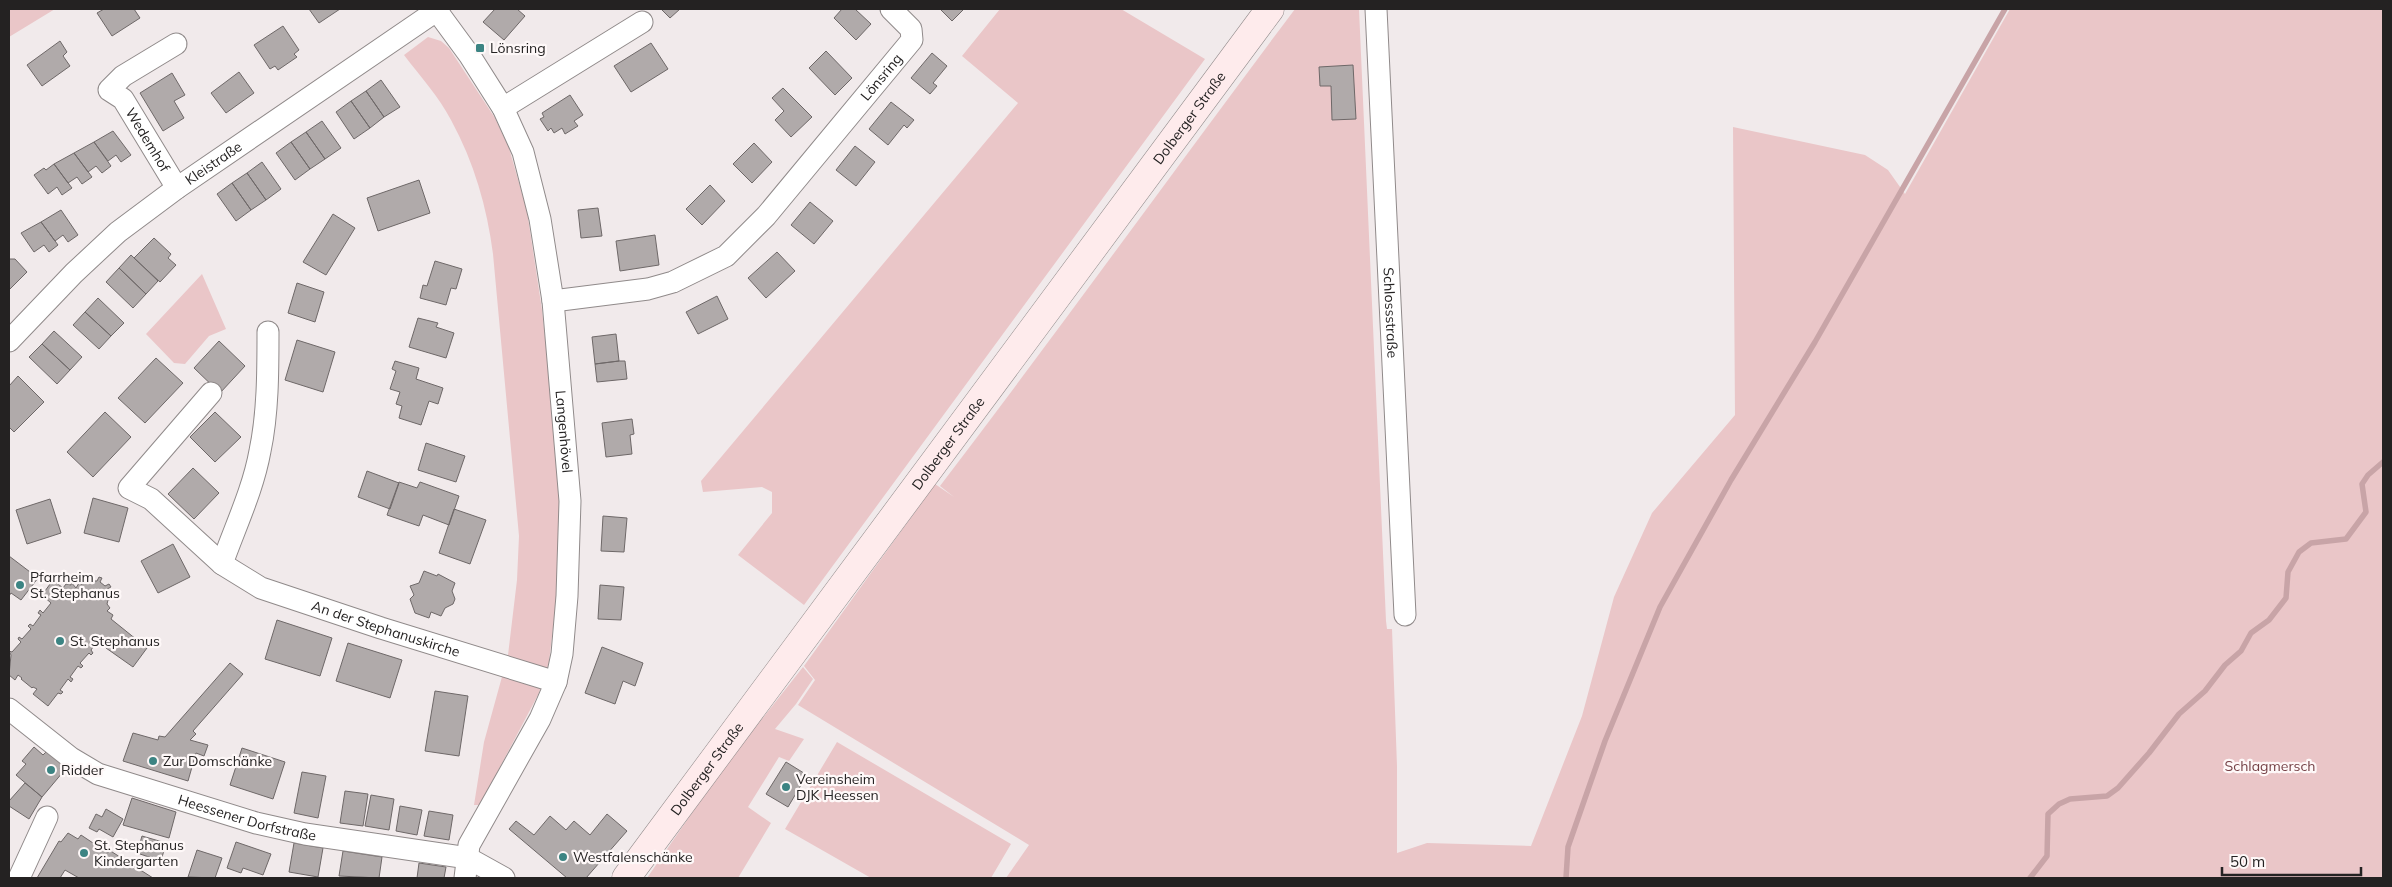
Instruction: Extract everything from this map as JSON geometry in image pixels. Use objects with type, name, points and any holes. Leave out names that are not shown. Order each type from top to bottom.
[{"type":"main road","name":"Dolberger Straße","points":[[626,878],[1270,9]]},
{"type":"street","name":"Lönsring","points":[[553,301],[648,289],[673,282],[726,256],[766,216],[912,40],[911,29],[891,9]]},
{"type":"street","name":"Schlossstraße","points":[[1376,9],[1405,615]]},
{"type":"street","name":"Langenhövel","points":[[438,10],[504,108],[523,152],[534,192],[553,301],[570,501],[567,596],[562,654],[556,682],[540,719],[469,845],[466,868]]},
{"type":"street","name":"Kleistraße","points":[[9,341],[74,273],[118,232],[177,188],[438,10]]},
{"type":"street","points":[[504,108],[642,22]]},
{"type":"street","name":"Wedemhof","points":[[176,44],[123,76],[109,90],[123,99],[177,188]]},
{"type":"street","points":[[222,564],[247,497],[260,451],[266,391],[268,332]]},
{"type":"street","name":"An der Stephanuskirche","points":[[211,393],[129,488],[151,499],[222,564],[261,588],[472,657],[556,682]]},
{"type":"street","name":"Heessener Dorfstraße","points":[[9,709],[71,758],[98,774],[256,823],[466,868],[504,878]]},
{"type":"street","points":[[20,878],[47,817]]},
{"type":"green space","points":[[9,9],[55,9],[9,37]]},
{"type":"green space","points":[[1000,9],[1121,9],[1205,59],[804,605],[738,555],[772,513],[772,492],[762,487],[703,492],[701,481],[1018,103],[962,56]]},
{"type":"green space","name":"Schlagmersch","points":[[1295,9],[1359,9],[1386,621],[1387,629],[1392,629],[1397,766],[1397,853],[1427,843],[1531,846],[1582,716],[1614,597],[1652,513],[1735,415],[1733,127],[1865,155],[1888,170],[1905,194],[2010,9],[2383,9],[2383,878],[1006,878],[1029,845],[798,705],[815,680],[804,666],[935,484],[954,497],[940,486]]},
{"type":"green space","points":[[428,37],[441,41],[449,48],[495,118],[509,148],[527,211],[542,310],[559,467],[561,520],[558,585],[549,662],[539,693],[480,805],[474,805],[484,742],[508,655],[517,580],[519,536],[493,254],[483,202],[473,168],[451,120],[435,95],[404,55]]},
{"type":"green space","points":[[202,274],[226,329],[209,336],[185,364],[174,363],[146,334]]},
{"type":"green space","points":[[803,667],[813,679],[796,704],[775,729],[804,739],[789,761],[779,757],[748,807],[771,823],[738,878],[647,878],[721,771]]},
{"type":"green space","points":[[837,742],[1011,844],[991,878],[871,878],[785,829]]},
{"type":"building","points":[[104,9],[134,9],[140,18],[112,36],[97,13]]},
{"type":"building","points":[[309,9],[340,9],[319,23]]},
{"type":"building","points":[[495,9],[517,9],[525,16],[504,40],[483,22]]},
{"type":"building","points":[[661,9],[680,9],[670,18]]},
{"type":"building","points":[[842,9],[855,9],[871,24],[856,40],[834,18]]},
{"type":"building","points":[[940,9],[964,9],[952,21]]},
{"type":"building","points":[[283,26],[299,50],[294,54],[297,57],[278,70],[275,66],[270,69],[254,45]]},
{"type":"building","points":[[60,41],[67,52],[63,56],[70,66],[42,86],[27,65]]},
{"type":"building","points":[[651,43],[668,69],[631,92],[614,66]]},
{"type":"building","points":[[826,51],[852,78],[835,95],[809,68]]},
{"type":"building","points":[[932,53],[947,66],[933,83],[937,86],[930,94],[911,78]]},
{"type":"building","points":[[1353,65],[1356,119],[1332,120],[1331,86],[1320,86],[1319,67]]},
{"type":"building","points":[[239,72],[254,93],[226,113],[211,93]]},
{"type":"building","points":[[172,73],[185,95],[174,101],[184,118],[163,131],[140,93]]},
{"type":"building","points":[[381,80],[400,107],[384,117],[366,91]]},
{"type":"building","points":[[783,88],[812,117],[791,137],[775,120],[784,111],[772,98]]},
{"type":"building","points":[[366,91],[384,117],[370,128],[351,101]]},
{"type":"building","points":[[570,95],[583,115],[574,121],[578,126],[565,134],[562,128],[554,133],[551,128],[548,131],[540,119],[544,117],[542,113]]},
{"type":"building","points":[[351,101],[370,128],[354,139],[336,112]]},
{"type":"building","points":[[891,102],[914,120],[907,128],[904,125],[888,145],[869,129]]},
{"type":"building","points":[[322,121],[341,148],[325,159],[306,132]]},
{"type":"building","points":[[113,131],[131,155],[121,162],[116,155],[108,161],[94,142]]},
{"type":"building","points":[[306,132],[325,159],[310,169],[291,142]]},
{"type":"building","points":[[94,142],[111,166],[102,173],[96,166],[88,172],[74,153]]},
{"type":"building","points":[[291,142],[310,169],[295,180],[276,153]]},
{"type":"building","points":[[754,143],[772,162],[752,183],[733,164]]},
{"type":"building","points":[[855,146],[875,162],[856,186],[836,170]]},
{"type":"building","points":[[74,153],[92,177],[82,184],[77,177],[68,183],[54,164]]},
{"type":"building","points":[[262,162],[281,189],[266,200],[247,173]]},
{"type":"building","points":[[54,164],[72,188],[62,195],[57,187],[48,194],[34,175]]},
{"type":"building","points":[[247,173],[266,200],[251,210],[232,183]]},
{"type":"building","points":[[419,180],[430,213],[378,231],[367,198]]},
{"type":"building","points":[[232,183],[251,210],[236,221],[217,194]]},
{"type":"building","points":[[710,185],[725,201],[702,225],[686,209]]},
{"type":"building","points":[[810,202],[833,221],[814,244],[791,225]]},
{"type":"building","points":[[598,208],[602,236],[581,238],[578,210]]},
{"type":"building","points":[[61,210],[78,235],[68,242],[63,235],[55,241],[41,222]]},
{"type":"building","points":[[333,214],[355,228],[326,275],[303,262]]},
{"type":"building","points":[[41,222],[58,245],[49,252],[44,245],[34,252],[21,233]]},
{"type":"building","points":[[655,235],[659,265],[620,271],[616,241]]},
{"type":"building","points":[[154,238],[171,254],[168,258],[176,265],[160,282],[134,258]]},
{"type":"building","points":[[777,252],[795,271],[766,298],[748,278]]},
{"type":"building","points":[[131,255],[158,281],[146,294],[119,268]]},
{"type":"building","points":[[9,259],[15,259],[27,272],[9,290]]},
{"type":"building","points":[[435,261],[462,269],[456,289],[451,288],[446,305],[420,298],[423,285],[427,286]]},
{"type":"building","points":[[119,268],[146,294],[133,308],[106,282]]},
{"type":"building","points":[[297,283],[324,292],[315,322],[288,313]]},
{"type":"building","points":[[717,296],[728,319],[698,334],[686,312]]},
{"type":"building","points":[[98,298],[124,323],[111,336],[85,312]]},
{"type":"building","points":[[85,312],[111,336],[99,349],[73,325]]},
{"type":"building","points":[[418,318],[438,323],[436,327],[454,333],[446,358],[409,347]]},
{"type":"building","points":[[54,331],[82,357],[70,370],[42,344]]},
{"type":"building","points":[[616,334],[619,361],[595,364],[592,337]]},
{"type":"building","points":[[297,340],[335,352],[323,392],[285,380]]},
{"type":"building","points":[[219,341],[245,366],[220,393],[194,368]]},
{"type":"building","points":[[42,344],[70,370],[57,384],[29,357]]},
{"type":"building","points":[[156,358],[183,383],[145,423],[118,398]]},
{"type":"building","points":[[395,361],[419,368],[416,379],[443,388],[438,404],[429,401],[421,425],[399,418],[402,406],[396,404],[400,392],[390,389],[396,371],[392,369]]},
{"type":"building","points":[[625,361],[627,379],[597,382],[595,364]]},
{"type":"building","points":[[18,376],[44,402],[14,432],[9,427],[9,386]]},
{"type":"building","points":[[105,412],[131,437],[93,477],[67,452]]},
{"type":"building","points":[[215,412],[241,437],[215,462],[190,437]]},
{"type":"building","points":[[632,419],[634,434],[630,435],[632,454],[606,457],[602,423]]},
{"type":"building","points":[[426,443],[465,456],[456,482],[418,470]]},
{"type":"building","points":[[193,468],[219,493],[194,519],[168,494]]},
{"type":"building","points":[[367,471],[399,483],[390,509],[358,497]]},
{"type":"building","points":[[399,482],[417,488],[420,482],[459,496],[449,525],[423,515],[419,526],[387,515]]},
{"type":"building","points":[[93,498],[128,508],[119,542],[84,533]]},
{"type":"building","points":[[50,499],[61,533],[27,544],[16,510]]},
{"type":"building","points":[[454,509],[486,520],[470,564],[439,553]]},
{"type":"building","points":[[603,516],[627,518],[624,552],[601,551]]},
{"type":"building","points":[[173,544],[190,577],[158,593],[141,561]]},
{"type":"building","name":"Pfarrheim St. Stephanus","points":[[9,556],[38,578],[21,600],[11,593],[9,596]]},
{"type":"building","points":[[424,571],[437,576],[438,574],[455,583],[452,591],[455,599],[453,604],[445,608],[441,616],[431,612],[429,618],[415,613],[410,599],[414,595],[410,586],[419,583]]},
{"type":"building","name":"St. Stephanus","points":[[90,577],[91,581],[97,581],[99,577],[102,578],[100,582],[105,586],[109,584],[111,587],[107,589],[109,595],[113,596],[113,599],[108,600],[107,604],[110,608],[107,611],[113,615],[111,619],[147,648],[133,667],[106,648],[107,646],[101,641],[99,643],[97,641],[91,650],[93,653],[91,655],[89,653],[80,663],[83,666],[81,668],[78,666],[70,677],[73,679],[71,682],[68,679],[60,690],[63,692],[61,694],[58,693],[48,706],[33,694],[37,689],[32,688],[18,675],[15,680],[9,675],[11,655],[9,651],[12,652],[21,642],[18,639],[19,637],[22,639],[31,629],[28,626],[30,624],[33,626],[41,615],[38,613],[40,610],[43,613],[51,603],[42,595],[53,580],[63,588],[66,584],[71,585],[71,582],[76,588],[79,583],[82,585],[87,582],[87,578]]},
{"type":"building","points":[[600,585],[624,587],[621,620],[598,619]]},
{"type":"building","points":[[277,620],[332,638],[320,676],[265,659]]},
{"type":"building","points":[[348,643],[402,660],[390,698],[336,681]]},
{"type":"building","points":[[602,647],[643,663],[635,686],[623,681],[615,704],[585,693]]},
{"type":"building","points":[[230,663],[243,674],[193,731],[196,734],[190,740],[208,745],[204,756],[196,753],[188,781],[123,761],[133,733],[158,740],[159,736],[165,737]]},
{"type":"building","points":[[435,691],[468,696],[459,756],[425,751]]},
{"type":"building","points":[[34,747],[43,755],[48,750],[64,764],[60,769],[63,772],[42,797],[16,775],[26,764],[22,761]]},
{"type":"building","points":[[242,748],[285,762],[273,799],[230,785]]},
{"type":"building","name":"Vereinsheim DJK Heessen","points":[[786,762],[807,775],[788,807],[766,794]]},
{"type":"building","points":[[302,772],[326,776],[318,818],[294,813]]},
{"type":"building","points":[[25,783],[42,797],[29,819],[9,806],[9,801]]},
{"type":"building","points":[[345,791],[368,794],[363,826],[340,823]]},
{"type":"building","points":[[371,795],[394,799],[389,830],[365,826]]},
{"type":"building","points":[[132,798],[176,812],[169,838],[123,825]]},
{"type":"building","points":[[400,806],[422,810],[417,835],[396,831]]},
{"type":"building","points":[[106,809],[123,819],[113,837],[99,829],[97,832],[89,828],[96,814],[102,817]]},
{"type":"building","points":[[429,811],[453,815],[449,840],[424,836]]},
{"type":"building","points":[[607,814],[627,831],[586,878],[567,878],[509,829],[516,821],[534,835],[550,816],[566,830],[574,821],[590,835]]},
{"type":"building","name":"St. Stephanus Kindergarten","points":[[68,833],[78,839],[81,835],[108,853],[109,850],[153,878],[79,878],[65,870],[60,878],[37,878],[59,841],[61,842]]},
{"type":"building","points":[[142,836],[166,843],[161,861],[137,853]]},
{"type":"building","points":[[236,842],[271,854],[263,875],[243,868],[241,873],[227,868]]},
{"type":"building","points":[[294,843],[323,848],[318,877],[289,872]]},
{"type":"building","points":[[197,850],[222,858],[215,878],[188,877]]},
{"type":"building","points":[[343,851],[382,857],[379,878],[339,876]]},
{"type":"building","points":[[419,863],[446,867],[444,878],[417,878]]},
{"type":"waterway","points":[[1566,878],[1568,847],[1605,741],[1660,607],[1731,480],[1815,342],[2005,9]]},
{"type":"waterway","points":[[2030,878],[2047,856],[2048,814],[2059,804],[2070,799],[2107,796],[2118,788],[2149,753],[2179,714],[2205,691],[2225,665],[2241,651],[2251,633],[2269,620],[2286,598],[2288,572],[2299,552],[2311,543],[2346,539],[2366,512],[2362,484],[2368,475],[2383,462]]},
{"type":"place","name":"Lönsring","points":[[480,48]]},
{"type":"place","name":"Pfarrheim St. Stephanus","points":[[20,585]]},
{"type":"place","name":"St. Stephanus","points":[[60,641]]},
{"type":"place","name":"Zur Domschänke","points":[[153,761]]},
{"type":"place","name":"Ridder","points":[[51,770]]},
{"type":"place","name":"Vereinsheim DJK Heessen","points":[[786,787]]},
{"type":"place","name":"St. Stephanus Kindergarten","points":[[84,853]]},
{"type":"place","name":"Westfalenschänke","points":[[563,857]]}]
